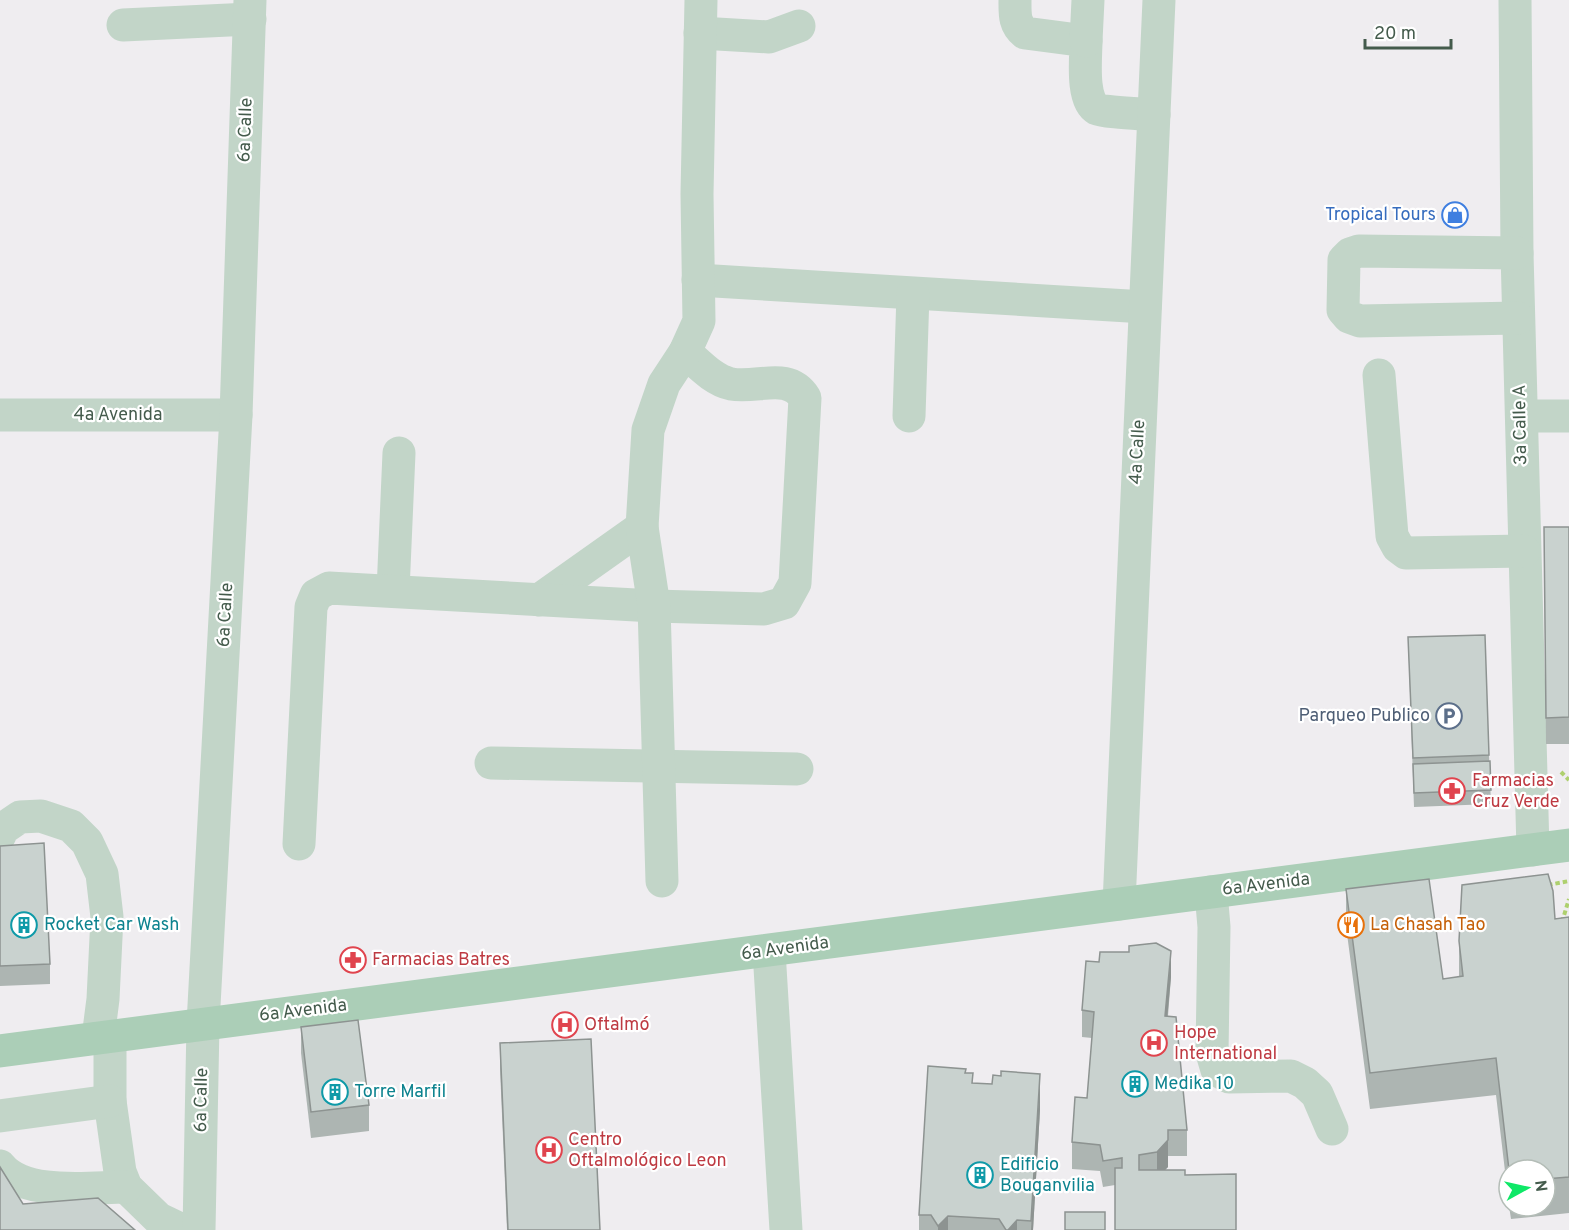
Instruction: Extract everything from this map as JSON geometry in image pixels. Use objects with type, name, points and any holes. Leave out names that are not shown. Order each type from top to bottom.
[{"type":"main road","name":"6a Avenida","points":[[0,1051],[1569,845]]},
{"type":"street","points":[[662,881],[654,606],[642,527],[648,430],[664,384],[685,352],[699,321],[697,195],[700,0]]},
{"type":"street","points":[[1015,0],[1015,19],[1018,27],[1025,33],[1086,41]]},
{"type":"street","points":[[1088,0],[1086,92],[1090,102],[1098,109],[1154,115]]},
{"type":"street","name":"4a Calle","points":[[1119,904],[1159,0]]},
{"type":"street","name":"3a Calle A","points":[[1515,0],[1518,318],[1533,850]]},
{"type":"street","points":[[123,25],[176,11],[250,10]]},
{"type":"street","name":"6a Calle","points":[[199,1230],[203,1024],[236,415],[250,10]]},
{"type":"street","points":[[700,33],[769,37],[799,26]]},
{"type":"street","points":[[1517,253],[1359,251],[1350,254],[1344,260],[1343,310],[1349,317],[1360,321],[1518,318]]},
{"type":"street","points":[[698,280],[1145,307]]},
{"type":"street","points":[[909,416],[913,294]]},
{"type":"street","points":[[299,844],[311,607],[316,595],[329,588],[654,606],[764,609],[783,603],[795,583],[805,398],[799,389],[787,382],[732,384],[718,379],[685,352]]},
{"type":"street","points":[[1379,375],[1392,536],[1398,548],[1406,553],[1524,551]]},
{"type":"street","name":"4a Avenida","points":[[0,415],[236,415]]},
{"type":"street","points":[[1522,416],[1569,416]]},
{"type":"street","points":[[393,591],[399,453]]},
{"type":"street","points":[[539,600],[642,527]]},
{"type":"street","points":[[491,763],[797,769]]},
{"type":"street","points":[[0,835],[2,830],[20,817],[41,816],[71,826],[87,842],[102,873],[107,917],[103,999],[104,1037],[120,1172],[126,1187],[165,1226]]},
{"type":"street","points":[[1211,892],[1214,927],[1212,1053],[1217,1070],[1229,1077],[1291,1076],[1305,1083],[1317,1094],[1332,1129]]},
{"type":"street","points":[[769,951],[786,1230]]},
{"type":"street","points":[[0,1116],[110,1101]]},
{"type":"street","points":[[3,1170],[39,1187],[126,1187]]},
{"type":"street","points":[[3,1170],[31,1211]]},
{"type":"path","points":[[1544,886],[1569,881]]},
{"type":"path","points":[[1559,932],[1569,899]]},
{"type":"building","points":[[1544,527],[1569,527],[1569,717],[1546,718]]},
{"type":"building","name":"Parqueo Publico","points":[[1485,635],[1489,755],[1413,758],[1408,637]]},
{"type":"building","points":[[1490,761],[1491,790],[1414,793],[1413,764]]},
{"type":"building","name":"Rocket Car Wash","points":[[44,843],[50,964],[0,966],[0,846]]},
{"type":"building","points":[[1548,874],[1553,891],[1555,919],[1569,917],[1569,1177],[1557,1178],[1557,1158],[1508,1158],[1496,1058],[1370,1073],[1346,889],[1429,879],[1443,979],[1463,976],[1459,941],[1462,885]]},
{"type":"building","name":"Medika 10","points":[[1156,943],[1171,951],[1165,1016],[1176,1017],[1187,1130],[1168,1130],[1168,1140],[1157,1152],[1139,1155],[1139,1170],[1185,1170],[1185,1175],[1236,1174],[1236,1230],[1115,1230],[1115,1168],[1122,1168],[1122,1158],[1103,1161],[1100,1145],[1072,1142],[1075,1097],[1087,1098],[1094,1012],[1082,1010],[1086,961],[1099,962],[1100,952],[1129,952],[1129,946]]},
{"type":"building","name":"Torre Marfil","points":[[358,1020],[369,1105],[311,1112],[301,1027]]},
{"type":"building","name":"Centro Oftalmológico Leon","points":[[591,1039],[600,1230],[508,1230],[500,1043]]},
{"type":"building","name":"Edificio Bouganvilia","points":[[928,1066],[966,1069],[965,1073],[973,1073],[972,1083],[992,1084],[993,1075],[1001,1076],[1001,1071],[1040,1074],[1031,1221],[1017,1220],[1006,1230],[999,1219],[948,1216],[938,1226],[931,1215],[919,1215]]},
{"type":"building","points":[[0,1167],[23,1204],[98,1198],[135,1230],[0,1230]]},
{"type":"building","points":[[1065,1212],[1105,1212],[1105,1230],[1065,1230]]},
{"type":"place","name":"Tropical Tours","points":[[1455,215]]},
{"type":"place","name":"Parqueo Publico","points":[[1449,716]]},
{"type":"place","name":"Farmacias Cruz Verde","points":[[1452,791]]},
{"type":"place","name":"Rocket Car Wash","points":[[24,925]]},
{"type":"place","name":"La Chasah Tao","points":[[1351,925]]},
{"type":"place","name":"Farmacias Batres","points":[[353,960]]},
{"type":"place","name":"Oftalmó","points":[[565,1025]]},
{"type":"place","name":"Hope International","points":[[1154,1043]]},
{"type":"place","name":"Medika 10","points":[[1135,1084]]},
{"type":"place","name":"Torre Marfil","points":[[335,1092]]},
{"type":"place","name":"Centro Oftalmológico Leon","points":[[549,1150]]},
{"type":"place","name":"Edificio Bouganvilia","points":[[980,1175]]}]
